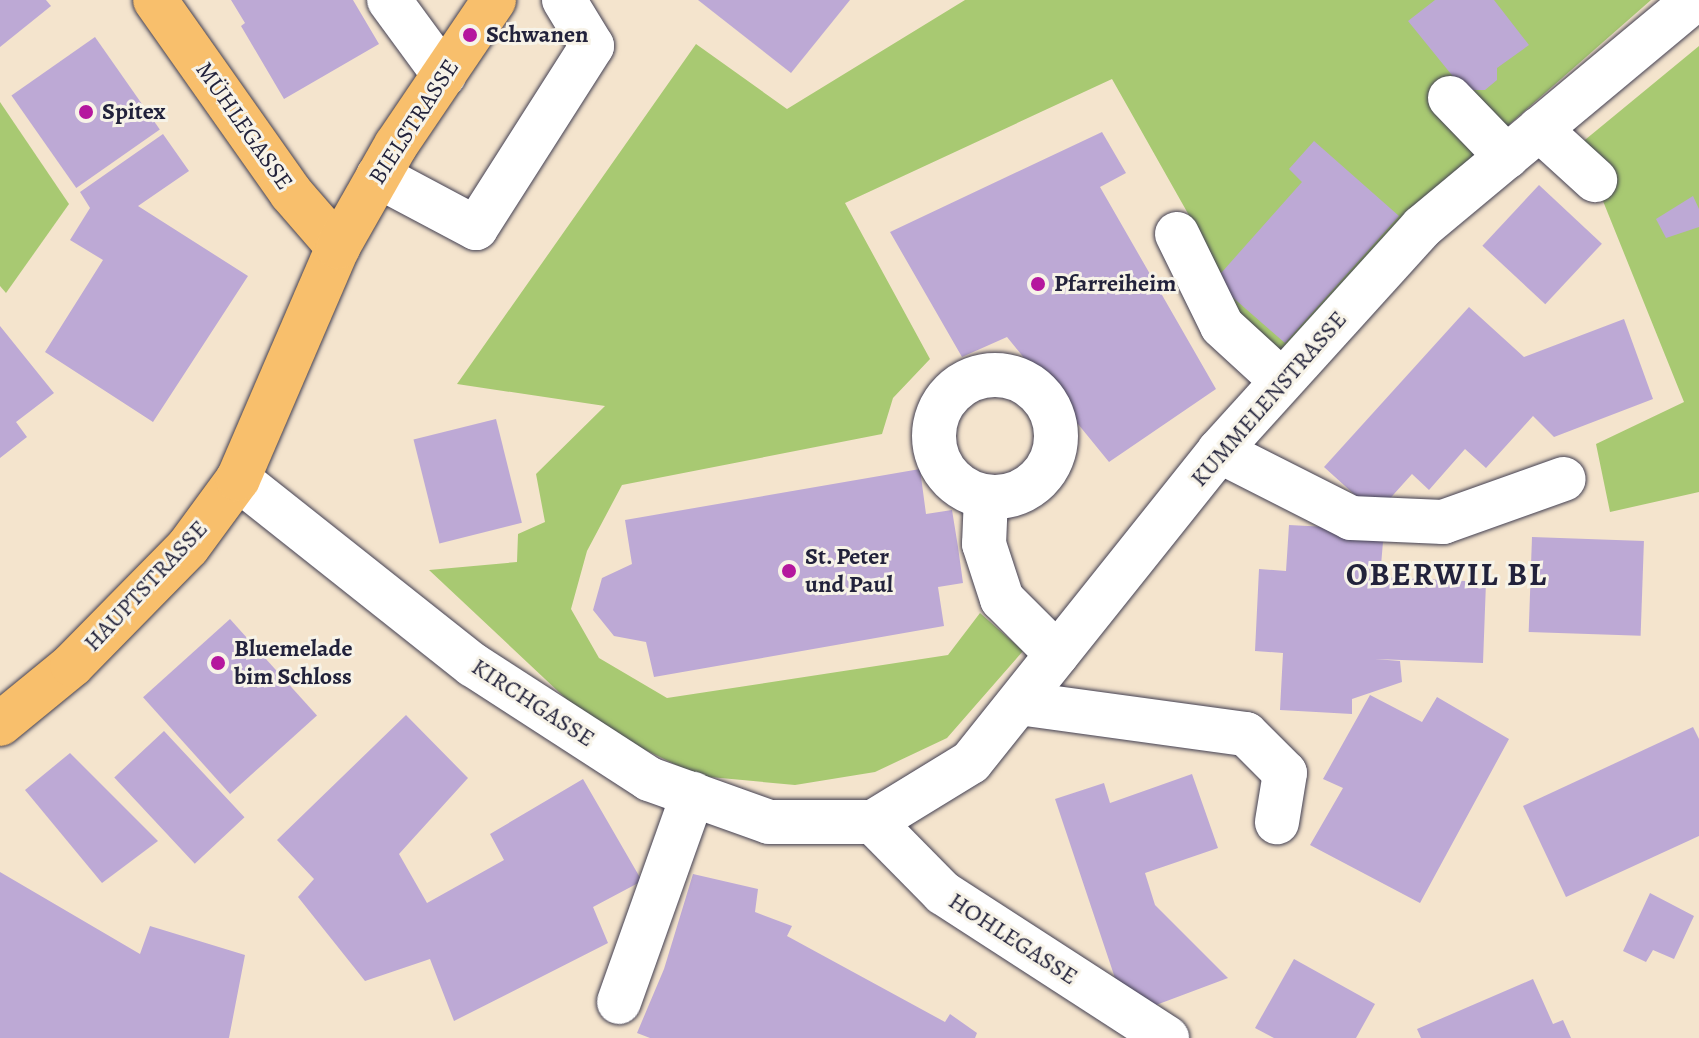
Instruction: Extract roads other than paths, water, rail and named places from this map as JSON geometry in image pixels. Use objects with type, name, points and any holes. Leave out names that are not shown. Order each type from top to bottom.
[{"type":"main road","name":"MÜHLEGASSE","points":[[155,0],[291,193],[338,247]]},
{"type":"main road","name":"BIELSTRASSE","points":[[338,247],[378,176],[494,0]]},
{"type":"main road","name":"HAUPTSTRASSE","points":[[0,724],[72,665],[188,547],[238,479],[338,247]]},
{"type":"street","points":[[389,0],[444,75]]},
{"type":"street","points":[[378,176],[476,228],[592,46],[564,0]]},
{"type":"street","name":"KUMMELENSTRASSE","points":[[873,822],[971,762],[1219,451],[1422,227],[1694,0]]},
{"type":"street","points":[[1450,98],[1507,157]]},
{"type":"street","points":[[1539,129],[1595,180]]},
{"type":"street","points":[[1177,234],[1222,326],[1282,381]]},
{"type":"street","points":[[1219,451],[1351,518],[1443,522],[1564,479]]},
{"type":"street","name":"KIRCHGASSE","points":[[238,479],[473,665],[649,779],[769,822],[873,822]]},
{"type":"street","points":[[986,497],[984,544],[1002,599],[1057,654]]},
{"type":"street","points":[[1019,703],[1246,734],[1285,773],[1277,822]]},
{"type":"street","points":[[619,1002],[693,794]]},
{"type":"street","name":"HOHLEGASSE","points":[[873,822],[943,893],[1163,1037]]},
{"type":"place","name":"Schwanen","points":[[470,35]]},
{"type":"place","name":"Spitex","points":[[86,112]]},
{"type":"place","name":"Pfarreiheim","points":[[1038,284]]},
{"type":"place","name":"St. Peter und Paul","points":[[789,571]]},
{"type":"place","name":"Bluemelade bim Schloss","points":[[218,663]]},
{"type":"district","name":"OBERWIL BL","points":[[1447,574]]}]
